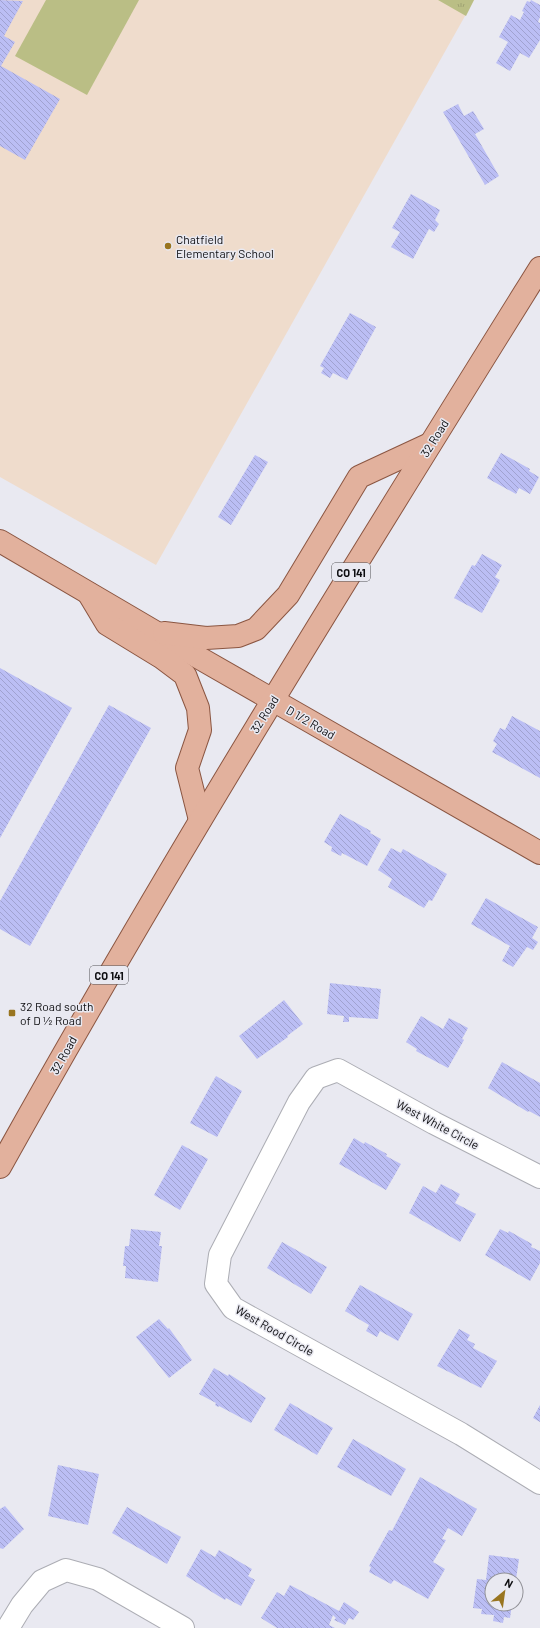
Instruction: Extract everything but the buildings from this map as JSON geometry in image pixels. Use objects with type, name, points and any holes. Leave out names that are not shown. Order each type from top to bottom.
[{"type":"main road","name":"32 Road","points":[[0,1167],[67,1047],[272,700],[540,268]]},
{"type":"main road","points":[[155,632],[206,638],[238,636],[256,630],[288,594],[359,477],[430,444]]},
{"type":"main road","name":"D 1/2 Road","points":[[0,542],[540,853]]},
{"type":"main road","points":[[87,592],[107,624],[161,657],[185,675],[198,708],[200,730],[187,768],[200,820]]},
{"type":"street","name":"West White Circle","points":[[338,1070],[434,1123],[540,1177]]},
{"type":"street","name":"West Rood Circle","points":[[338,1070],[316,1078],[299,1102],[220,1255],[216,1284],[233,1308],[461,1434],[540,1483]]},
{"type":"street","points":[[8,1628],[22,1605],[42,1581],[66,1570],[98,1579],[183,1628]]},
{"type":"shaded area","name":"Chatfield Elementary School","points":[[0,0],[474,0],[156,565],[0,477]]},
{"type":"green space","points":[[46,0],[139,0],[87,95],[15,56]]},
{"type":"green space","points":[[438,0],[474,0],[466,16]]},
{"type":"place","name":"Chatfield Elementary School","points":[[168,246]]},
{"type":"place","name":"32 Road south of D ½ Road","points":[[12,1013]]}]
